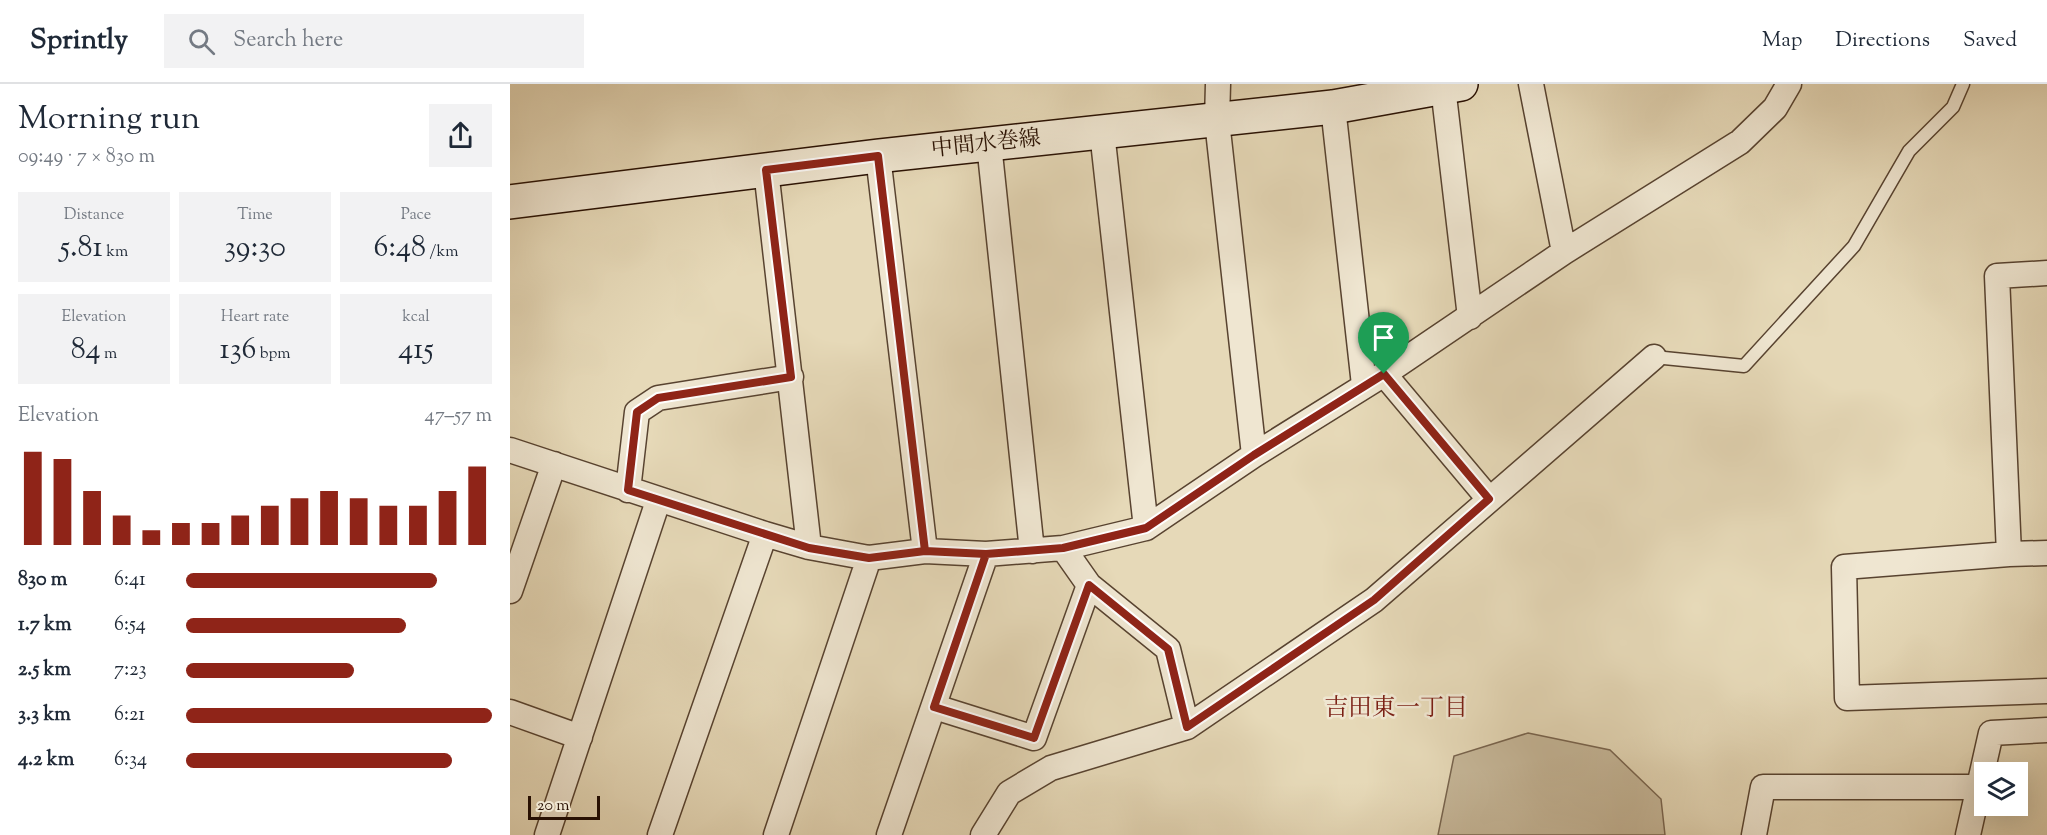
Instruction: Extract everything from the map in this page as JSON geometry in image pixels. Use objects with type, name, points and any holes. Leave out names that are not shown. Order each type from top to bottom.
[{"type":"main road","name":"中間水巻線","points":[[510,202],[878,156],[1333,107],[1452,86]]},
{"type":"street","points":[[1218,84],[1217,121],[1254,455]]},
{"type":"street","points":[[1532,84],[1564,252]]},
{"type":"street","points":[[510,450],[658,501],[809,548],[869,558],[925,551],[986,554],[1063,548],[1146,528],[1254,455],[1470,317],[1564,252],[1740,142],[1775,108],[1789,84]]},
{"type":"street","points":[[1452,86],[1470,317]]},
{"type":"street","points":[[1333,107],[1374,380],[1489,499]]},
{"type":"street","points":[[1102,132],[1146,528]]},
{"type":"street","points":[[989,144],[1032,551]]},
{"type":"street","points":[[878,156],[925,551]]},
{"type":"street","points":[[766,170],[809,548]]},
{"type":"street","points":[[2009,554],[1997,276],[2047,273]]},
{"type":"street","points":[[983,835],[990,819],[1009,793],[1051,768],[1187,727],[1374,600],[1654,357]]},
{"type":"street","points":[[628,490],[637,412],[658,398],[791,377]]},
{"type":"street","points":[[510,591],[554,464]]},
{"type":"street","points":[[549,834],[658,501]]},
{"type":"street","points":[[660,835],[765,534]]},
{"type":"street","points":[[1063,548],[1089,585],[1168,649],[1187,727]]},
{"type":"street","points":[[2047,553],[1844,567],[1847,698],[2047,691]]},
{"type":"street","points":[[889,835],[986,554]]},
{"type":"street","points":[[776,835],[869,558]]},
{"type":"street","points":[[934,707],[1034,738],[1089,585]]},
{"type":"street","points":[[510,712],[580,736]]},
{"type":"street","points":[[1985,762],[1991,733],[2047,730]]},
{"type":"street","points":[[1754,835],[1763,787],[1974,787]]},
{"type":"street","points":[[1968,835],[1974,811]]},
{"type":"lane","points":[[1654,357],[1744,366],[1854,246],[1909,151],[1953,108],[1963,84]]},
{"type":"shaded area","points":[[1528,733],[1610,750],[1661,799],[1665,835],[1438,835],[1454,756]]},
{"type":"district","name":"吉田東一丁目","points":[[1396,709]]},
{"type":"route","points":[[1384,374],[1254,455],[1146,528],[1063,548],[986,554],[925,551],[869,558],[809,548],[628,490],[637,412],[658,398],[791,377],[766,170],[878,156],[925,551],[986,554],[934,707],[1034,738],[1089,585],[1168,649],[1187,727],[1374,600],[1489,499],[1384,374]]}]
